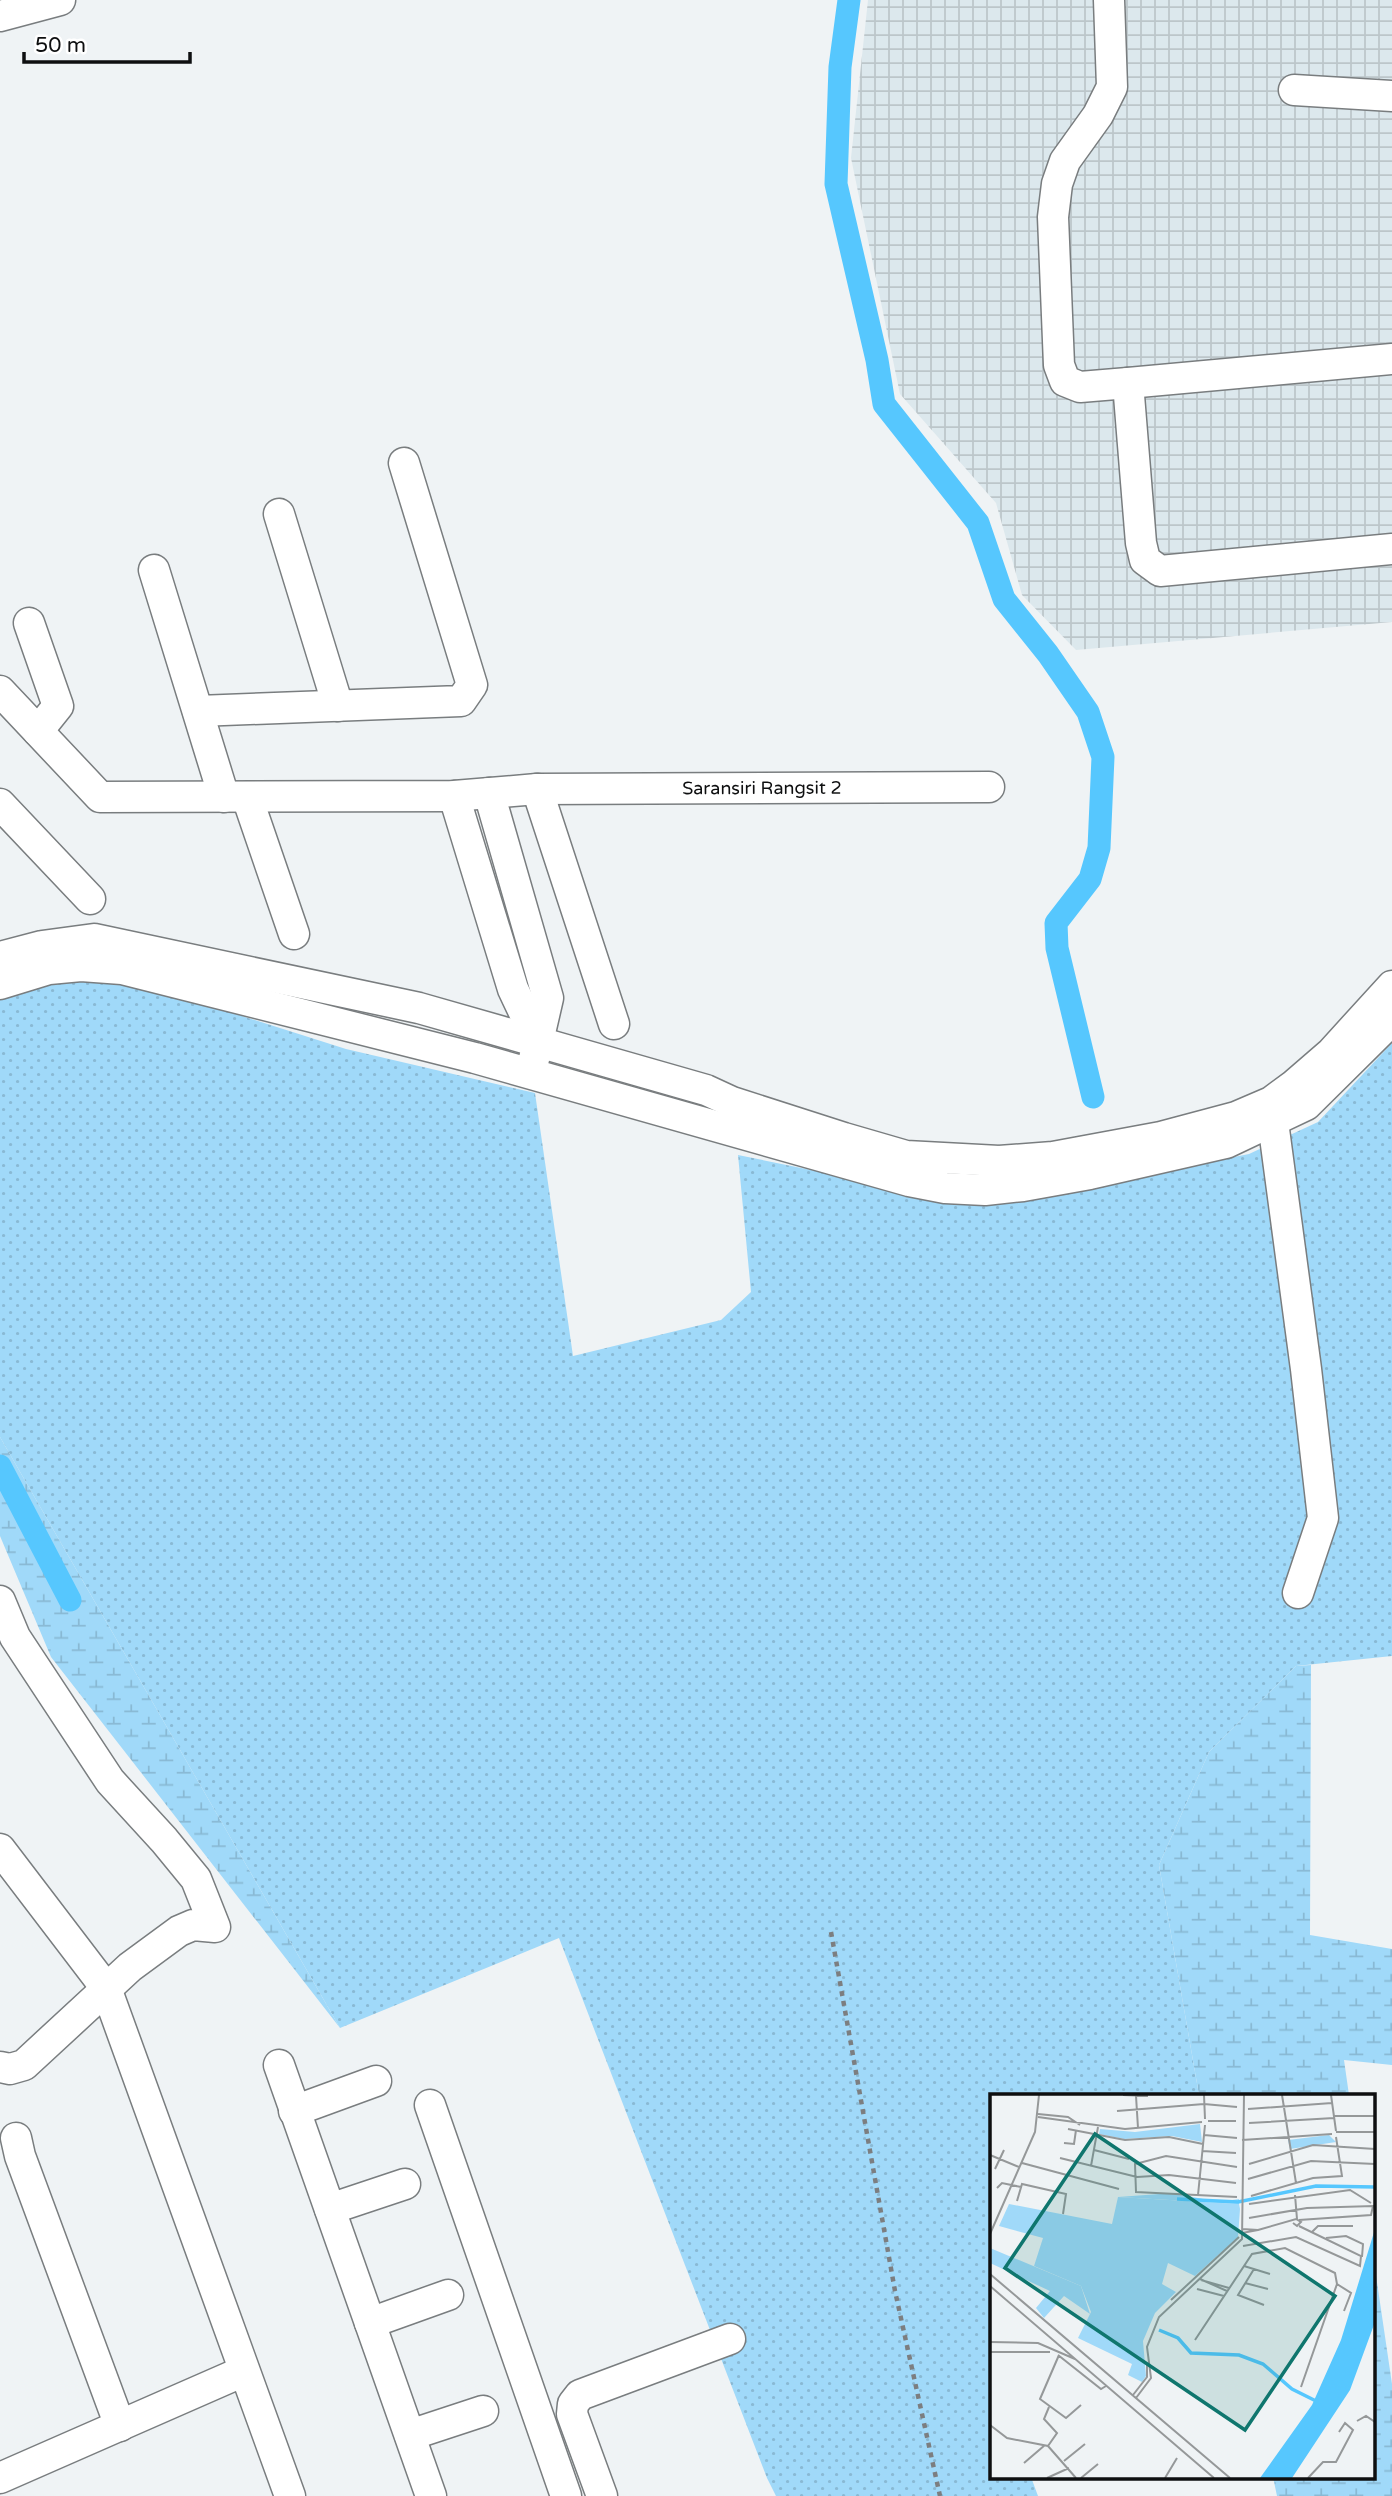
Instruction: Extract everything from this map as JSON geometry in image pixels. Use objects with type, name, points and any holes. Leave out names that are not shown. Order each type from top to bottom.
[{"type":"street","points":[[0,16],[60,0]]},
{"type":"street","points":[[1109,0],[1112,87],[1098,115],[1065,161],[1057,184],[1053,217],[1059,365],[1065,381],[1080,387],[1392,359]]},
{"type":"street","points":[[1294,90],[1392,96]]},
{"type":"street","points":[[1128,383],[1144,560],[1160,570],[1392,549]]},
{"type":"street","points":[[198,711],[461,701],[472,685],[404,463]]},
{"type":"street","points":[[279,514],[338,706]]},
{"type":"street","points":[[155,570],[198,711],[294,934]]},
{"type":"street","points":[[29,623],[85,780]]},
{"type":"street","name":"Saransiri Rangsit 2","points":[[0,691],[100,797],[454,796],[537,789],[989,787]]},
{"type":"street","points":[[38,731],[58,706]]},
{"type":"street","points":[[537,789],[614,1024]]},
{"type":"street","points":[[489,793],[548,998],[530,1074]]},
{"type":"street","points":[[454,796],[513,989],[538,1042]]},
{"type":"street","points":[[0,804],[90,899]]},
{"type":"street","points":[[3,971],[42,946],[94,939],[419,1008],[706,1090],[732,1102],[844,1139],[906,1156],[999,1161],[1053,1157],[1161,1137],[1236,1117],[1271,1102],[1331,1053],[1392,986]]},
{"type":"street","points":[[3,971],[81,966],[122,969],[530,1074],[909,1181],[944,1188],[985,1190],[1090,1174],[1226,1143],[1306,1105],[1392,1020]]},
{"type":"street","points":[[348,1026],[354,993]]},
{"type":"street","points":[[706,1090],[707,1125]]},
{"type":"street","points":[[1273,1122],[1323,1518],[1298,1593]]},
{"type":"street","points":[[0,1601],[15,1637],[110,1781],[196,1879],[215,1927],[193,1925],[179,1931],[130,1967],[23,2065],[10,2069],[0,2067]]},
{"type":"street","points":[[0,1849],[106,1988],[290,2496]]},
{"type":"street","points":[[279,2064],[431,2496]]},
{"type":"street","points":[[294,2111],[376,2081]]},
{"type":"street","points":[[430,2105],[566,2496]]},
{"type":"street","points":[[16,2138],[20,2156],[120,2426]]},
{"type":"street","points":[[330,2209],[405,2184]]},
{"type":"street","points":[[370,2323],[448,2295]]},
{"type":"street","points":[[601,2496],[572,2414],[573,2404],[580,2395],[730,2340]]},
{"type":"street","points":[[7,2496],[0,2478],[244,2371]]},
{"type":"street","points":[[410,2435],[483,2411]]},
{"type":"path","points":[[831,1932],[895,2291],[940,2496]]},
{"type":"shaded area","points":[[868,0],[1392,0],[1392,622],[1076,650],[1022,595],[996,503],[900,394],[851,158]]},
{"type":"green space","points":[[122,978],[346,1049],[535,1093],[573,1356],[721,1320],[751,1292],[738,1155],[987,1206],[1249,1154],[1318,1122],[1392,1043],[1392,1656],[1296,1666],[1209,1752],[1159,1865],[1199,2094],[990,2094],[990,2478],[1031,2478],[1038,2496],[776,2496],[559,1938],[340,2028],[0,1437],[0,999],[47,980]]},
{"type":"green space","points":[[0,1437],[340,2028],[51,1657],[0,1536]]},
{"type":"green space","points":[[1311,1665],[1310,1935],[1392,1949],[1392,2065],[1344,2060],[1349,2094],[1199,2094],[1159,1865],[1209,1752],[1296,1666]]},
{"type":"green space","points":[[1374,2262],[1392,2384],[1392,2496],[1277,2496],[1273,2478],[1374,2478]]},
{"type":"waterway","points":[[849,0],[840,67],[836,184],[877,360],[884,404],[978,523],[1004,599],[1048,654],[1088,712],[1103,757],[1099,848],[1090,879],[1056,923],[1057,948],[1093,1097]]},
{"type":"waterway","points":[[0,1466],[70,1600]]}]
